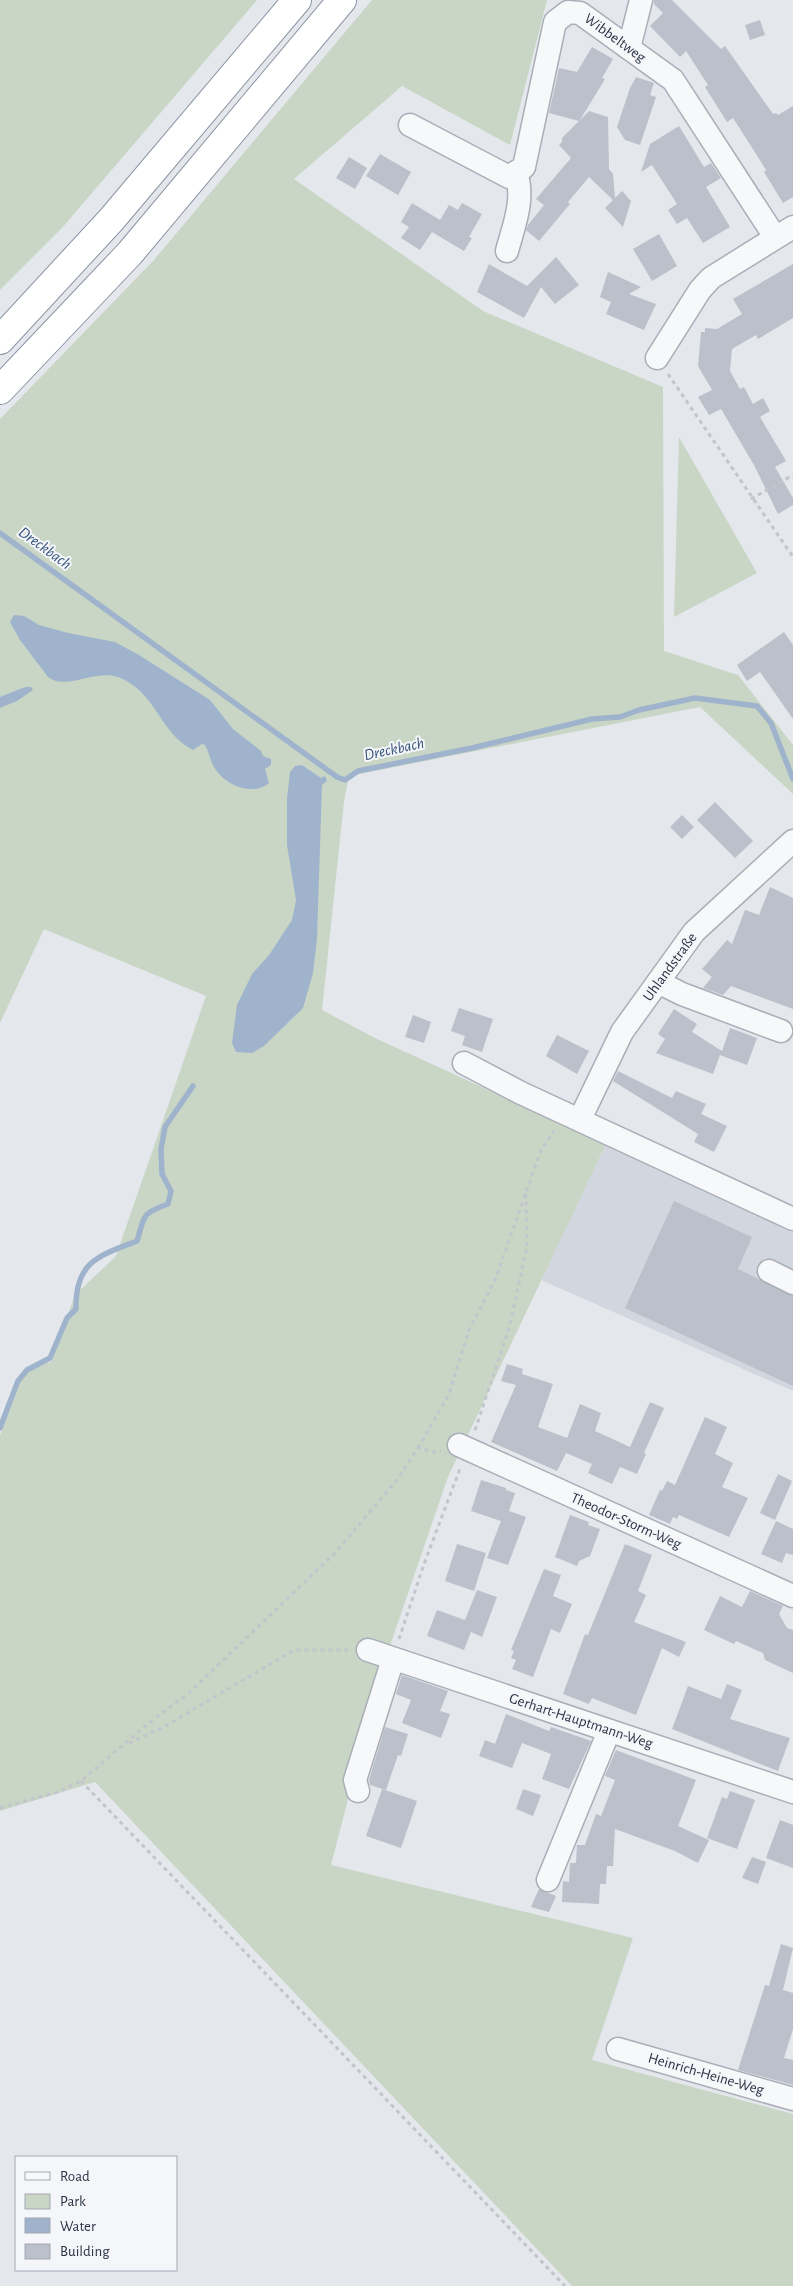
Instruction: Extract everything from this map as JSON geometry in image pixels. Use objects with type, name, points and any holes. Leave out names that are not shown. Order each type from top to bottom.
[{"type":"highway","points":[[0,340],[111,220],[297,0]]},
{"type":"highway","points":[[0,390],[130,253],[342,0]]},
{"type":"street","points":[[629,48],[641,0]]},
{"type":"street","name":"Wibbeltweg","points":[[516,172],[524,167],[556,22],[568,12],[580,13],[673,80],[784,232]]},
{"type":"street","points":[[410,125],[509,177],[516,172],[521,186],[518,212],[507,251]]},
{"type":"street","points":[[657,358],[706,284],[784,232]]},
{"type":"street","name":"Uhlandstraße","points":[[573,1117],[622,1032],[694,932],[793,841]]},
{"type":"street","points":[[658,982],[682,994],[781,1031]]},
{"type":"street","points":[[464,1064],[793,1219]]},
{"type":"street","points":[[769,1271],[793,1283]]},
{"type":"street","name":"Theodor-Storm-Weg","points":[[459,1445],[793,1596]]},
{"type":"street","name":"Gerhart-Hauptmann-Weg","points":[[368,1650],[793,1792]]},
{"type":"street","points":[[358,1791],[355,1780],[393,1658]]},
{"type":"street","points":[[548,1880],[609,1731]]},
{"type":"street","name":"Heinrich-Heine-Weg","points":[[618,2049],[793,2099]]},
{"type":"path","points":[[657,358],[751,499],[793,557]]},
{"type":"path","points":[[751,499],[793,475]]},
{"type":"path","points":[[0,1808],[58,1792],[81,1781],[150,1722],[189,1694],[335,1553],[396,1481],[418,1448],[449,1394],[469,1330],[495,1280],[541,1150],[573,1117]]},
{"type":"path","points":[[418,1448],[436,1452],[459,1445]]},
{"type":"path","points":[[124,1745],[162,1728],[294,1650],[368,1650]]},
{"type":"path","points":[[81,1781],[565,2286]]},
{"type":"shaded area","points":[[606,1144],[793,1233],[793,1391],[541,1280]]},
{"type":"green space","points":[[0,0],[257,0],[62,228],[0,290]]},
{"type":"green space","points":[[372,0],[547,0],[510,145],[402,86],[294,179],[483,311],[663,387],[664,651],[738,675],[793,745],[793,794],[700,707],[349,776],[344,801],[322,1010],[375,1038],[606,1144],[448,1477],[381,1672],[331,1865],[633,1938],[592,2060],[793,2114],[793,2286],[572,2286],[95,1782],[0,1811],[0,1435],[26,1368],[51,1362],[75,1295],[116,1256],[206,996],[44,929],[0,1023],[0,419],[154,260]]},
{"type":"green space","points":[[679,437],[757,573],[674,617]]},
{"type":"water","points":[[14,615],[24,616],[39,625],[68,633],[115,642],[210,700],[233,729],[261,751],[263,756],[271,759],[271,765],[265,769],[269,783],[255,789],[247,789],[232,784],[214,767],[205,745],[202,744],[193,750],[182,743],[172,734],[141,692],[118,677],[109,675],[63,682],[55,681],[48,677],[20,640],[10,622]]},
{"type":"water","points":[[25,687],[31,687],[33,690],[17,701],[0,708],[0,697]]},
{"type":"water","points":[[302,765],[321,778],[325,776],[327,781],[322,785],[317,939],[313,973],[303,1008],[264,1046],[252,1053],[236,1052],[232,1043],[237,1005],[252,974],[269,955],[292,920],[296,900],[287,845],[287,798],[290,772],[295,766]]},
{"type":"building","points":[[654,0],[672,0],[721,49],[725,46],[773,114],[776,113],[778,115],[793,106],[793,197],[783,203],[751,146],[733,118],[727,122],[705,87],[708,85],[686,51],[680,57],[650,26],[663,13],[654,4]]},
{"type":"building","points":[[760,20],[765,35],[750,40],[745,25]]},
{"type":"building","points":[[592,47],[613,59],[602,78],[605,79],[580,120],[589,111],[608,117],[609,169],[613,174],[615,198],[622,191],[631,201],[623,227],[605,208],[613,200],[589,177],[568,202],[570,204],[539,241],[526,230],[544,205],[536,199],[571,158],[559,145],[562,142],[562,138],[579,121],[549,113],[559,68],[577,72]]},
{"type":"building","points":[[636,77],[654,83],[650,95],[656,97],[640,145],[625,140],[617,127],[630,88]]},
{"type":"building","points":[[679,126],[704,167],[711,163],[721,178],[706,187],[730,227],[703,243],[687,218],[677,224],[668,210],[677,204],[652,165],[641,172],[650,144]]},
{"type":"building","points":[[380,154],[411,172],[398,195],[366,176]]},
{"type":"building","points":[[349,157],[367,168],[355,189],[336,178]]},
{"type":"building","points":[[412,203],[440,220],[449,205],[458,210],[462,203],[482,214],[469,237],[472,238],[464,251],[432,232],[420,250],[401,238],[409,227],[401,222]]},
{"type":"building","points":[[659,234],[677,266],[652,281],[633,249]]},
{"type":"building","points":[[556,257],[579,285],[555,304],[541,287],[524,318],[477,292],[489,264],[527,286]]},
{"type":"building","points":[[793,264],[793,318],[758,339],[756,335],[732,349],[730,371],[740,389],[744,387],[753,404],[763,398],[770,411],[760,417],[786,461],[775,467],[793,498],[793,505],[778,514],[754,465],[721,409],[709,415],[698,397],[712,390],[698,366],[701,332],[705,332],[705,328],[717,329],[742,314],[733,299]]},
{"type":"building","points":[[608,272],[641,287],[629,294],[656,304],[644,330],[606,314],[611,302],[600,297]]},
{"type":"building","points":[[784,632],[793,645],[793,719],[760,672],[747,681],[737,665]]},
{"type":"building","points":[[715,802],[753,841],[735,858],[697,820]]},
{"type":"building","points":[[682,815],[694,827],[682,839],[670,827]]},
{"type":"building","points":[[770,887],[793,898],[793,1009],[731,986],[723,995],[703,988],[712,977],[702,969],[727,940],[732,944],[745,910],[759,915]]},
{"type":"building","points":[[459,1008],[493,1019],[482,1052],[462,1045],[465,1036],[451,1031]]},
{"type":"building","points":[[674,1009],[697,1024],[692,1032],[722,1051],[730,1028],[757,1038],[747,1065],[720,1055],[713,1074],[656,1053],[665,1039],[658,1034]]},
{"type":"building","points":[[413,1015],[431,1022],[424,1043],[405,1037]]},
{"type":"building","points":[[557,1035],[589,1051],[577,1074],[546,1056]]},
{"type":"building","points":[[618,1071],[672,1098],[676,1091],[706,1104],[701,1114],[727,1126],[714,1152],[694,1142],[698,1134],[613,1081]]},
{"type":"building","points":[[674,1201],[752,1237],[738,1269],[793,1296],[793,1386],[625,1308]]},
{"type":"building","points":[[507,1364],[523,1369],[522,1374],[553,1384],[538,1427],[567,1438],[580,1404],[601,1413],[595,1431],[630,1447],[650,1402],[664,1408],[637,1474],[620,1467],[612,1484],[588,1473],[592,1464],[566,1453],[557,1471],[491,1442],[516,1385],[501,1381]]},
{"type":"building","points":[[705,1417],[727,1427],[715,1454],[733,1463],[722,1487],[748,1498],[729,1537],[679,1515],[677,1519],[673,1517],[670,1524],[649,1515],[660,1490],[662,1491],[667,1481],[675,1485]]},
{"type":"building","points":[[778,1474],[792,1481],[775,1520],[760,1513]]},
{"type":"building","points":[[481,1480],[515,1493],[509,1511],[526,1517],[508,1565],[487,1558],[501,1521],[471,1511]]},
{"type":"building","points":[[570,1515],[589,1522],[588,1525],[600,1529],[590,1556],[579,1561],[577,1566],[555,1557]]},
{"type":"building","points":[[776,1521],[793,1529],[793,1555],[786,1553],[782,1563],[761,1554]]},
{"type":"building","points":[[457,1544],[486,1553],[474,1591],[445,1581]]},
{"type":"building","points":[[625,1544],[652,1555],[638,1591],[646,1595],[634,1622],[686,1642],[679,1657],[662,1648],[636,1715],[592,1698],[589,1704],[563,1694],[585,1634],[588,1635]]},
{"type":"building","points":[[544,1569],[561,1575],[553,1596],[572,1604],[560,1633],[551,1629],[533,1677],[512,1669],[516,1660],[511,1658],[514,1651],[511,1650]]},
{"type":"building","points":[[477,1590],[497,1597],[482,1637],[471,1632],[464,1650],[427,1636],[437,1610],[465,1620]]},
{"type":"building","points":[[750,1591],[783,1606],[779,1614],[787,1628],[793,1630],[793,1673],[765,1660],[763,1653],[736,1641],[734,1644],[704,1630],[720,1596],[742,1607]]},
{"type":"building","points":[[402,1675],[448,1691],[440,1711],[450,1714],[441,1738],[402,1723],[411,1700],[396,1694]]},
{"type":"building","points":[[727,1684],[742,1690],[730,1719],[790,1738],[778,1771],[672,1729],[688,1686],[721,1699]]},
{"type":"building","points":[[506,1714],[549,1731],[551,1727],[591,1741],[569,1789],[542,1779],[551,1754],[522,1743],[512,1768],[479,1756],[485,1740],[495,1744]]},
{"type":"building","points":[[385,1727],[408,1734],[401,1756],[398,1755],[386,1790],[370,1785],[369,1780]]},
{"type":"building","points":[[616,1750],[696,1780],[678,1826],[709,1840],[698,1863],[675,1851],[615,1829],[613,1866],[607,1866],[606,1884],[600,1884],[599,1904],[562,1902],[563,1881],[569,1882],[570,1863],[576,1863],[577,1845],[585,1845],[596,1814],[601,1816],[615,1780],[605,1776]]},
{"type":"building","points":[[382,1789],[417,1801],[401,1848],[366,1836]]},
{"type":"building","points":[[523,1789],[541,1795],[533,1816],[516,1809]]},
{"type":"building","points":[[730,1791],[755,1800],[737,1849],[707,1838],[722,1797],[727,1799]]},
{"type":"building","points":[[780,1820],[793,1825],[793,1868],[766,1858]]},
{"type":"building","points":[[752,1857],[766,1862],[758,1884],[742,1878]]},
{"type":"building","points":[[539,1889],[556,1896],[549,1912],[531,1907]]},
{"type":"building","points":[[781,1944],[793,1948],[783,1990],[793,1993],[793,2029],[784,2058],[793,2060],[793,2085],[738,2070],[765,1985],[769,1986]]},
{"type":"waterway","name":"Dreckbach","points":[[0,533],[337,777],[345,780],[358,771],[472,748],[592,719],[620,717],[639,710],[695,698],[757,706],[771,723],[793,779]]},
{"type":"waterway","points":[[0,1428],[18,1381],[27,1370],[50,1358],[67,1318],[76,1309],[77,1293],[85,1271],[100,1257],[137,1241],[145,1217],[152,1210],[168,1204],[171,1191],[162,1174],[161,1149],[165,1127],[193,1086]]}]
